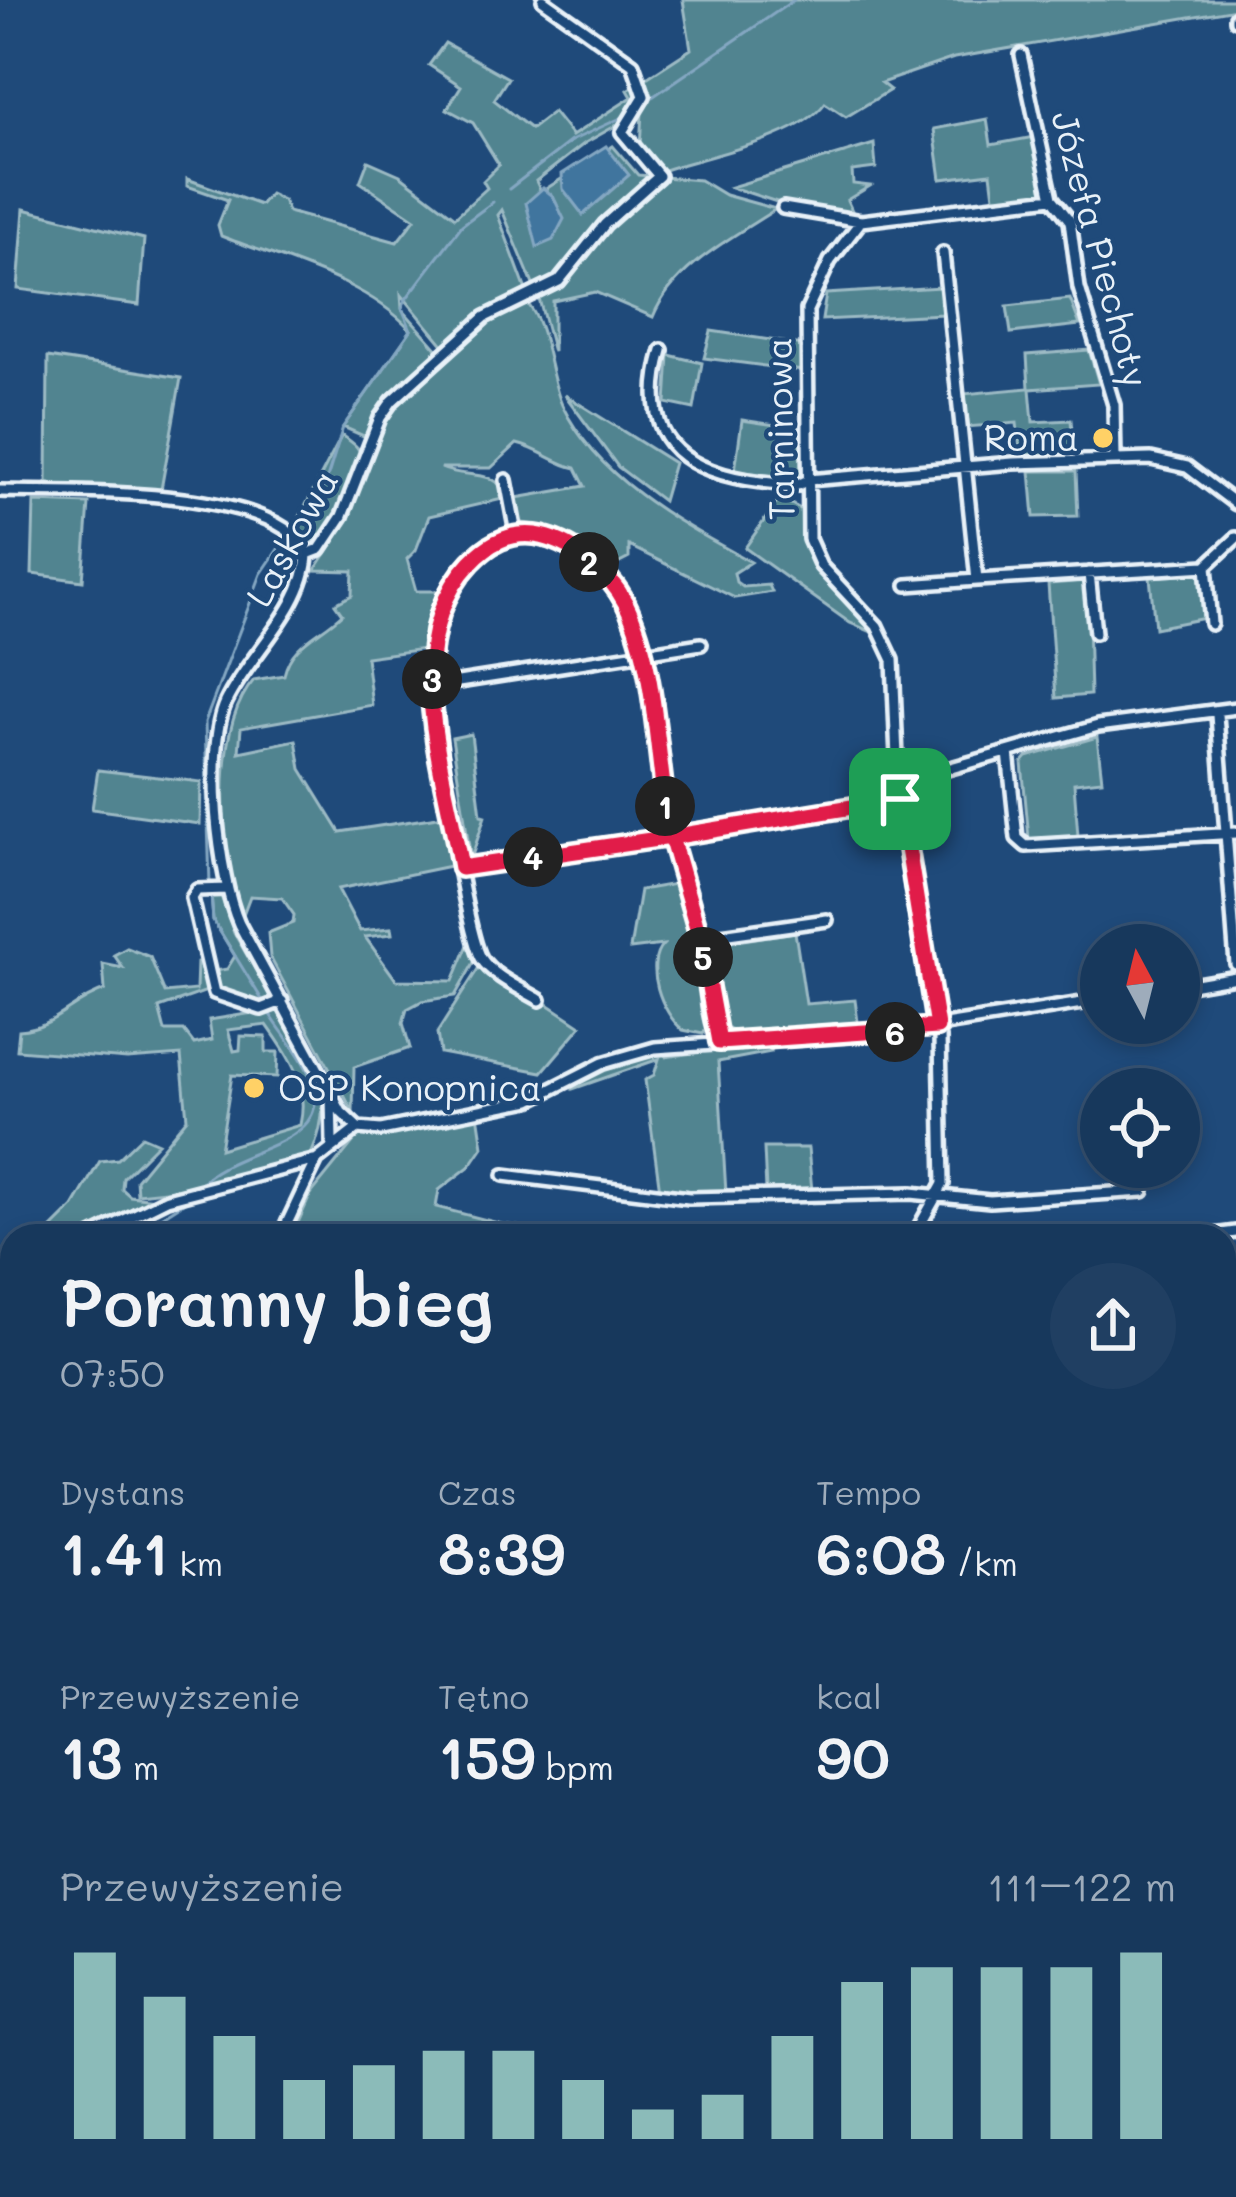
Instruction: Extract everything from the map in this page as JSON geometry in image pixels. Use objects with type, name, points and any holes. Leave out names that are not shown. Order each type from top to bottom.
[{"type":"street","name":"Laskowa","points":[[358,1128],[331,1093],[216,889],[220,721],[233,689],[290,599],[307,554],[320,549],[342,516],[380,418],[392,401],[485,317],[559,281],[605,224],[658,176],[622,132],[644,97],[633,64],[543,0]]},
{"type":"street","name":"Józefa Piechoty","points":[[1021,55],[1052,199],[1070,220],[1079,288],[1114,405],[1115,459]]},
{"type":"street","points":[[783,208],[861,220],[1052,199]]},
{"type":"street","name":"Tarninowa","points":[[861,220],[830,261],[806,310],[813,553],[878,626],[893,660],[900,799],[937,1027],[946,1125],[941,1196]]},
{"type":"street","points":[[943,253],[977,580]]},
{"type":"street","points":[[662,350],[654,378],[661,431],[687,463],[770,484],[798,485],[808,480],[1115,459],[1171,461],[1201,476],[1236,504]]},
{"type":"street","points":[[506,481],[515,533]]},
{"type":"street","points":[[0,490],[212,504],[288,531],[307,554]]},
{"type":"street","points":[[540,1000],[483,961],[461,868],[430,650],[439,607],[479,553],[515,533],[551,538],[602,571],[631,614],[671,837],[700,938],[719,1042]]},
{"type":"street","points":[[907,585],[1206,566],[1236,538]]},
{"type":"street","points":[[1206,566],[1210,624]]},
{"type":"street","points":[[1089,573],[1095,633]]},
{"type":"street","points":[[433,686],[701,644]]},
{"type":"street","points":[[902,782],[1098,726],[1217,715],[1236,708]]},
{"type":"street","points":[[1217,715],[1231,833],[1236,964]]},
{"type":"street","points":[[1008,752],[1016,838],[1026,846],[1231,833]]},
{"type":"street","points":[[461,868],[900,799]]},
{"type":"street","points":[[216,889],[191,898],[214,993],[261,1009],[282,1001]]},
{"type":"street","points":[[700,938],[827,920]]},
{"type":"street","points":[[1200,983],[1236,977]]},
{"type":"street","points":[[287,1224],[317,1160],[332,1143],[358,1128],[381,1130],[524,1101],[617,1058],[719,1042],[937,1027],[1080,1003]]},
{"type":"street","name":"Laskowa","points":[[331,1093],[332,1143]]},
{"type":"street","points":[[118,1224],[189,1192],[317,1160]]},
{"type":"street","points":[[504,1175],[689,1198],[941,1196],[990,1201],[1143,1191]]},
{"type":"street","points":[[922,1224],[941,1196]]},
{"type":"green space","points":[[683,0],[1236,0],[1236,9],[954,58],[881,83],[890,90],[846,117],[825,103],[812,116],[773,137],[658,172],[640,148],[642,111],[585,143],[536,181],[541,192],[613,146],[638,175],[700,180],[725,195],[776,209],[689,268],[653,317],[595,292],[553,301],[553,352],[539,299],[502,210],[498,215],[527,293],[480,314],[445,347],[401,294],[402,309],[439,351],[389,398],[366,437],[343,427],[411,330],[347,284],[221,236],[218,225],[228,200],[187,186],[187,179],[260,205],[270,194],[283,200],[288,212],[397,242],[415,219],[360,182],[368,161],[400,175],[455,217],[487,188],[483,181],[499,165],[473,123],[447,109],[461,86],[429,65],[445,43],[508,78],[494,100],[531,129],[553,112],[572,136],[632,97],[628,90],[691,49]]},
{"type":"green space","points":[[987,119],[991,145],[1034,137],[1043,193],[994,197],[991,173],[941,179],[934,129]]},
{"type":"green space","points":[[874,144],[876,168],[852,171],[853,184],[870,186],[847,200],[854,215],[789,206],[731,187]]},
{"type":"green space","points":[[24,209],[144,239],[139,305],[18,289]]},
{"type":"green space","points":[[940,287],[943,314],[822,320],[826,294]]},
{"type":"green space","points":[[1070,299],[1080,325],[1011,333],[1007,306]]},
{"type":"green space","points":[[526,302],[539,323],[562,405],[597,456],[644,497],[751,562],[734,573],[736,582],[743,587],[769,585],[772,592],[735,598],[629,546],[629,558],[608,569],[556,534],[520,522],[516,498],[585,486],[576,468],[525,446],[517,444],[491,468],[441,468],[488,478],[507,498],[429,516],[416,550],[407,559],[416,591],[437,591],[424,649],[366,657],[372,705],[241,728],[239,752],[296,740],[301,769],[340,832],[444,816],[450,866],[338,889],[360,931],[391,928],[392,934],[365,937],[396,980],[453,981],[472,935],[477,957],[455,996],[422,1001],[407,1009],[403,1023],[410,1048],[354,1067],[353,1112],[270,957],[268,933],[293,923],[294,915],[282,898],[250,896],[242,917],[237,912],[224,824],[231,728],[254,680],[284,675],[300,647],[342,614],[335,604],[352,595],[353,571],[315,570],[349,519],[377,434],[397,403],[473,332]]},
{"type":"green space","points":[[711,331],[803,345],[803,371],[704,358]]},
{"type":"green space","points":[[1089,350],[1099,384],[1030,389],[1033,422],[1071,420],[1074,452],[1021,457],[1017,423],[966,427],[963,394],[1029,388],[1027,355]]},
{"type":"green space","points":[[669,355],[702,363],[694,409],[666,403]]},
{"type":"green space","points":[[48,357],[181,378],[160,495],[47,484]]},
{"type":"green space","points":[[565,395],[674,463],[663,501],[618,467]]},
{"type":"green space","points":[[742,420],[802,429],[804,479],[735,471]]},
{"type":"green space","points":[[342,435],[359,449],[360,464],[345,502],[317,543],[295,526]]},
{"type":"green space","points":[[1030,471],[1076,471],[1078,516],[1034,517]]},
{"type":"green space","points":[[780,498],[806,512],[809,554],[876,629],[872,632],[850,623],[745,548]]},
{"type":"green space","points":[[34,502],[89,504],[83,581],[32,574]]},
{"type":"green space","points":[[1150,577],[1202,577],[1205,618],[1155,628]]},
{"type":"green space","points":[[1087,581],[1090,695],[1056,698],[1048,584]]},
{"type":"green space","points":[[471,734],[481,815],[485,816],[471,859],[452,738]]},
{"type":"green space","points":[[1097,737],[1102,780],[1074,783],[1078,836],[1029,839],[1022,763],[1027,757]]},
{"type":"green space","points":[[98,770],[201,782],[200,824],[92,809]]},
{"type":"green space","points":[[681,883],[697,941],[707,1027],[703,1034],[683,1030],[662,1001],[655,964],[663,945],[630,949],[640,890]]},
{"type":"green space","points":[[211,894],[221,896],[234,933],[274,1001],[254,1005],[215,988],[159,1008],[165,1031],[184,1031],[194,1044],[212,1040],[209,1020],[278,1009],[318,1078],[322,1095],[319,1133],[311,1155],[203,1187],[137,1194],[136,1180],[187,1118],[181,1055],[127,1059],[17,1050],[19,1030],[54,1019],[105,990],[103,964],[123,968],[114,955],[127,948],[150,957],[165,993],[196,990],[197,962],[212,960],[216,971],[227,969],[235,956],[213,920]],"holes":[[[267,1025],[300,1084],[300,1125],[220,1149],[232,1075],[277,1077],[278,1052],[266,1052],[266,1037],[241,1036],[240,1050],[234,1051],[228,1030]]]},
{"type":"green space","points":[[795,932],[806,1004],[855,1000],[858,1022],[732,1032],[724,1025],[713,950],[717,944]]},
{"type":"green space","points":[[483,961],[581,1026],[542,1072],[440,1053],[437,1033]]},
{"type":"green space","points":[[772,1046],[771,1052],[718,1062],[726,1193],[660,1191],[645,1080],[654,1075],[659,1059],[573,1089],[573,1083],[610,1063],[680,1049],[665,1057]]},
{"type":"green space","points":[[478,1114],[483,1147],[470,1166],[439,1190],[436,1207],[502,1224],[297,1224],[311,1194],[358,1136]]},
{"type":"green space","points":[[142,1136],[158,1143],[123,1178],[122,1189],[130,1196],[155,1199],[106,1224],[56,1224],[73,1207],[100,1161],[118,1159]]},
{"type":"green space","points":[[764,1148],[808,1148],[812,1191],[766,1191]]},
{"type":"shaded area","points":[[606,146],[629,175],[583,215],[563,189],[562,174]]},
{"type":"shaded area","points":[[543,188],[553,196],[564,219],[553,240],[537,247],[526,203]]},
{"type":"waterway","points":[[645,102],[794,0]]},
{"type":"waterway","points":[[509,189],[571,141],[625,116]]},
{"type":"waterway","points":[[293,528],[325,485],[343,427],[411,330],[402,308],[406,299],[462,225],[493,202]]},
{"type":"waterway","points":[[210,886],[205,722],[261,574],[287,536]]},
{"type":"waterway","points":[[211,895],[213,920],[264,1003]]},
{"type":"waterway","points":[[199,1185],[214,1172],[294,1134],[308,1121],[315,1105],[309,1074],[268,1011]]},
{"type":"waterway","points":[[151,1224],[191,1198]]},
{"type":"place","name":"Roma","points":[[1103,438]]},
{"type":"place","name":"OSP Konopnica","points":[[254,1088]]},
{"type":"route","points":[[900,799],[671,837],[642,655],[631,614],[602,571],[551,538],[515,533],[479,553],[439,607],[430,650],[434,705],[461,868],[671,837],[700,938],[719,1042],[794,1041],[937,1027],[931,1014],[900,799]]}]
